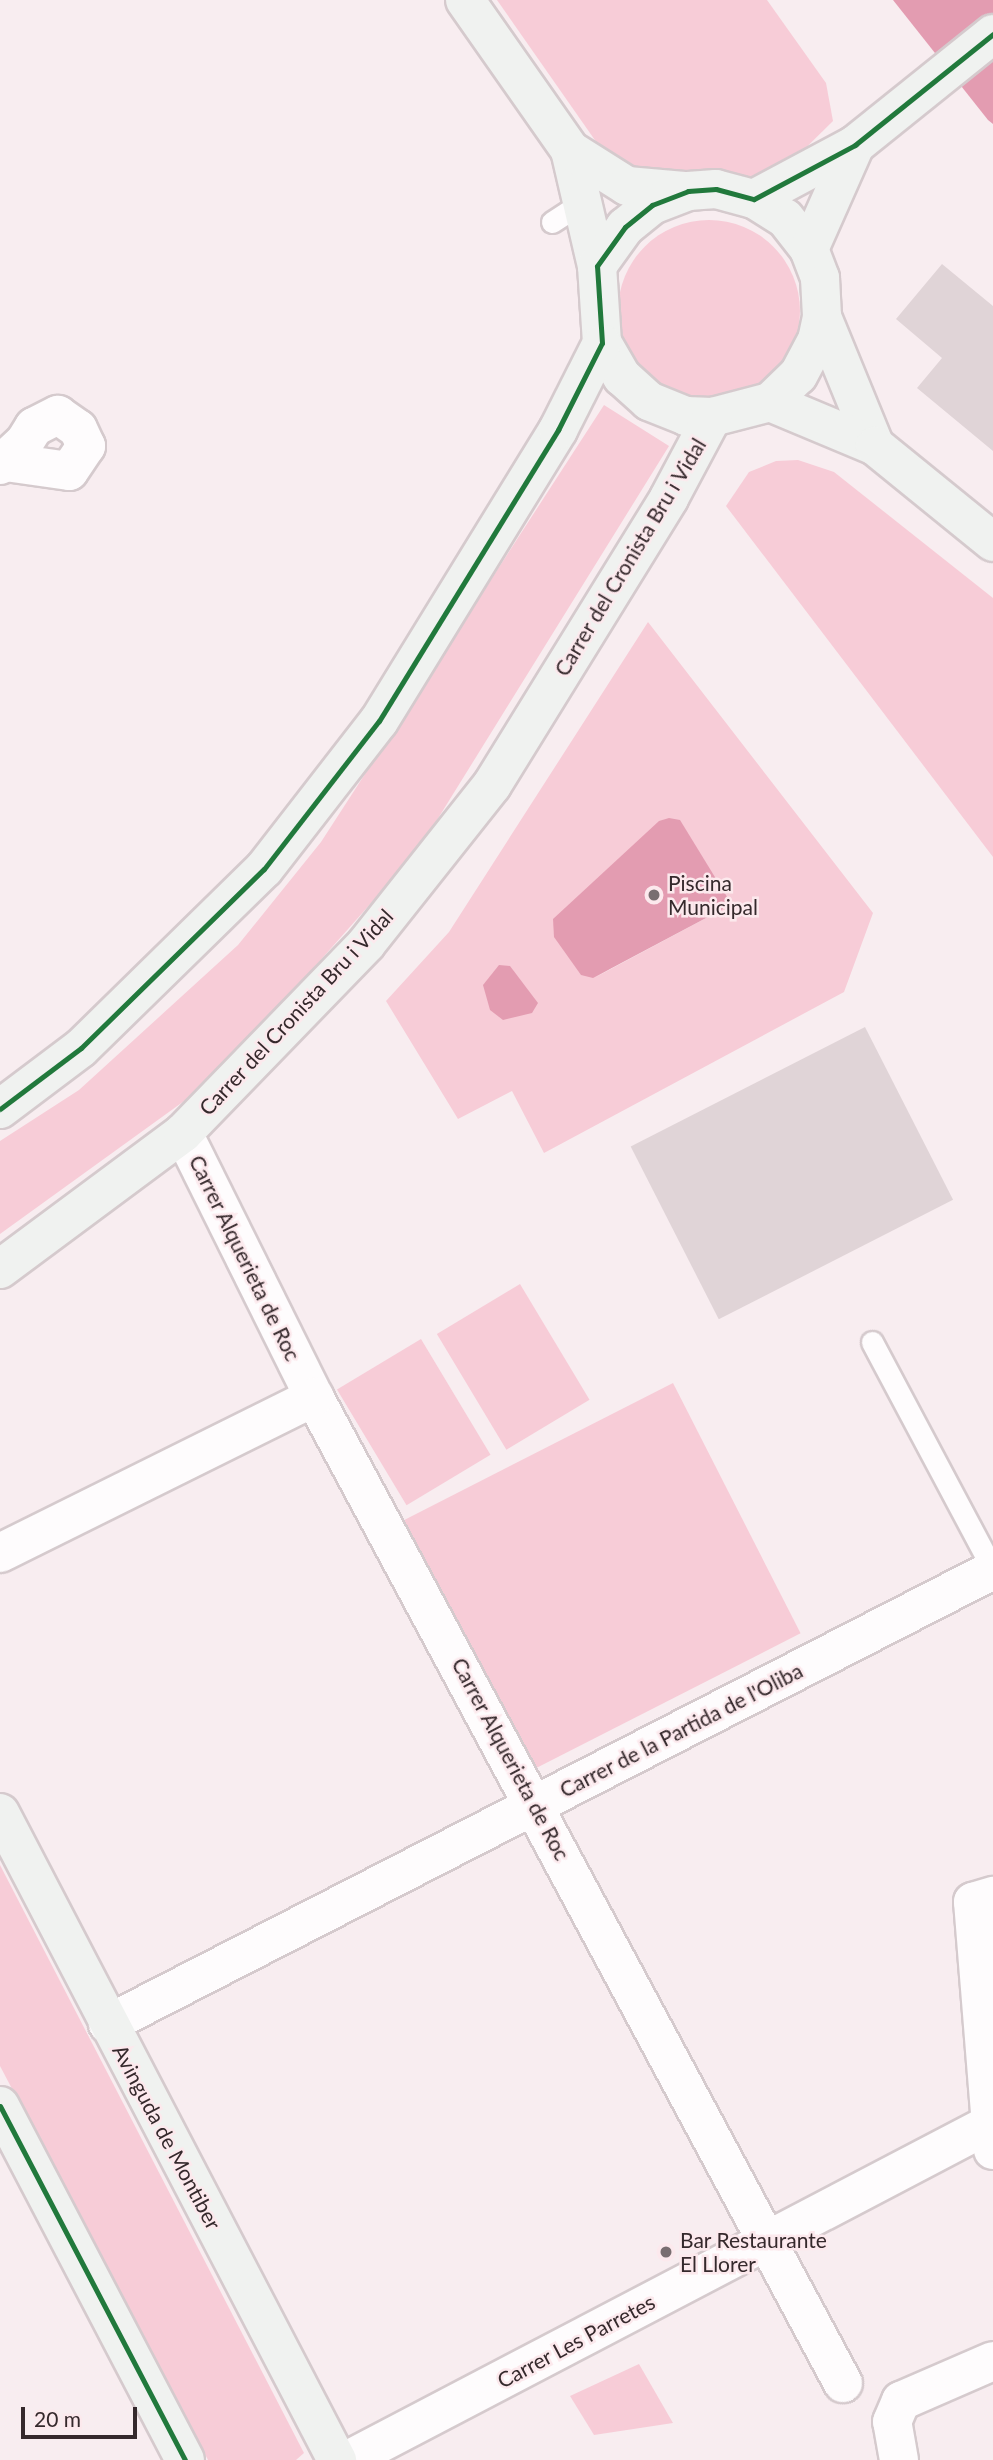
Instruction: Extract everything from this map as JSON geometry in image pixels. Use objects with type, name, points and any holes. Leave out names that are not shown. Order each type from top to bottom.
[{"type":"street","points":[[465,0],[570,150],[627,186],[688,191],[716,189],[754,199],[785,218],[809,249],[820,278],[822,317],[817,341],[798,375],[770,401],[712,417],[687,416],[649,401],[622,377],[602,343],[597,266],[567,212],[570,150]]},
{"type":"street","points":[[754,199],[855,145],[993,34]]},
{"type":"street","points":[[809,249],[855,145]]},
{"type":"street","points":[[597,266],[625,227],[643,212],[688,191]]},
{"type":"street","points":[[822,317],[875,446]]},
{"type":"street","points":[[0,1110],[81,1048],[264,869],[379,721],[558,429],[602,343]]},
{"type":"street","points":[[770,401],[875,446],[993,542]]},
{"type":"street","name":"Carrer del Cronista Bru i Vidal","points":[[0,1269],[183,1133],[366,944],[492,785],[669,498],[712,417]]},
{"type":"street","name":"Carrer Alquerieta de Roc","points":[[183,1133],[314,1397],[536,1804],[843,2383]]},
{"type":"street","points":[[0,1553],[314,1397]]},
{"type":"street","name":"Carrer de la Partida de l'Oliba","points":[[108,2024],[993,1570]]},
{"type":"street","name":"Avinguda de Montiber","points":[[0,1812],[337,2460]]},
{"type":"street","points":[[991,2138],[973,1902],[993,1896]]},
{"type":"street","points":[[0,2106],[185,2460]]},
{"type":"street","name":"Carrer Les Parretes","points":[[348,2460],[768,2241],[991,2138]]},
{"type":"street","points":[[898,2460],[892,2422],[901,2401],[993,2361]]},
{"type":"lane","points":[[872,1342],[993,1570]]},
{"type":"shaded area","points":[[497,0],[767,0],[826,83],[833,121],[754,199],[627,186]]},
{"type":"shaded area","points":[[893,0],[993,0],[993,124],[988,120]]},
{"type":"shaded area","points":[[709,220],[727,221],[744,227],[774,246],[793,276],[799,293],[799,329],[793,346],[774,376],[744,395],[727,401],[709,402],[691,401],[674,395],[644,376],[625,346],[619,329],[618,311],[619,293],[625,276],[644,246],[674,227],[691,221]]},
{"type":"shaded area","points":[[604,405],[669,446],[419,849],[216,1078],[0,1234],[0,1141],[79,1090],[238,945],[321,842]]},
{"type":"shaded area","points":[[798,460],[834,472],[993,598],[993,857],[726,506],[749,472],[776,461]]},
{"type":"shaded area","points":[[648,622],[873,913],[844,992],[544,1153],[512,1091],[458,1119],[386,1001],[449,932]],"holes":[[[729,900],[723,909],[594,978]]]},
{"type":"shaded area","name":"Piscina Municipal","points":[[669,818],[680,820],[729,900],[723,909],[593,978],[581,975],[554,937],[553,919],[659,821]]},
{"type":"shaded area","points":[[499,965],[510,966],[538,1003],[532,1013],[503,1020],[490,1010],[483,985]]},
{"type":"shaded area","points":[[520,1284],[590,1400],[506,1450],[437,1334]]},
{"type":"shaded area","points":[[421,1339],[491,1455],[407,1505],[337,1389]]},
{"type":"shaded area","points":[[673,1383],[801,1633],[528,1772],[400,1522]]},
{"type":"shaded area","points":[[0,1865],[304,2453],[296,2460],[208,2460],[0,2066]]},
{"type":"shaded area","points":[[639,2364],[673,2423],[594,2435],[570,2396]]},
{"type":"building","points":[[942,264],[993,306],[993,451],[917,388],[942,358],[896,319]]},
{"type":"building","points":[[865,1027],[953,1200],[719,1319],[631,1146]]},
{"type":"transit line","points":[[0,1109],[81,1048],[264,869],[379,721],[558,430],[602,343],[597,266],[625,227],[652,205],[688,191],[716,189],[754,199],[855,145],[993,34]]},
{"type":"transit line","points":[[0,2106],[185,2460]]},
{"type":"place","name":"Piscina Municipal","points":[[654,895]]},
{"type":"place","name":"Bar Restaurante El Llorer","points":[[666,2252]]}]
